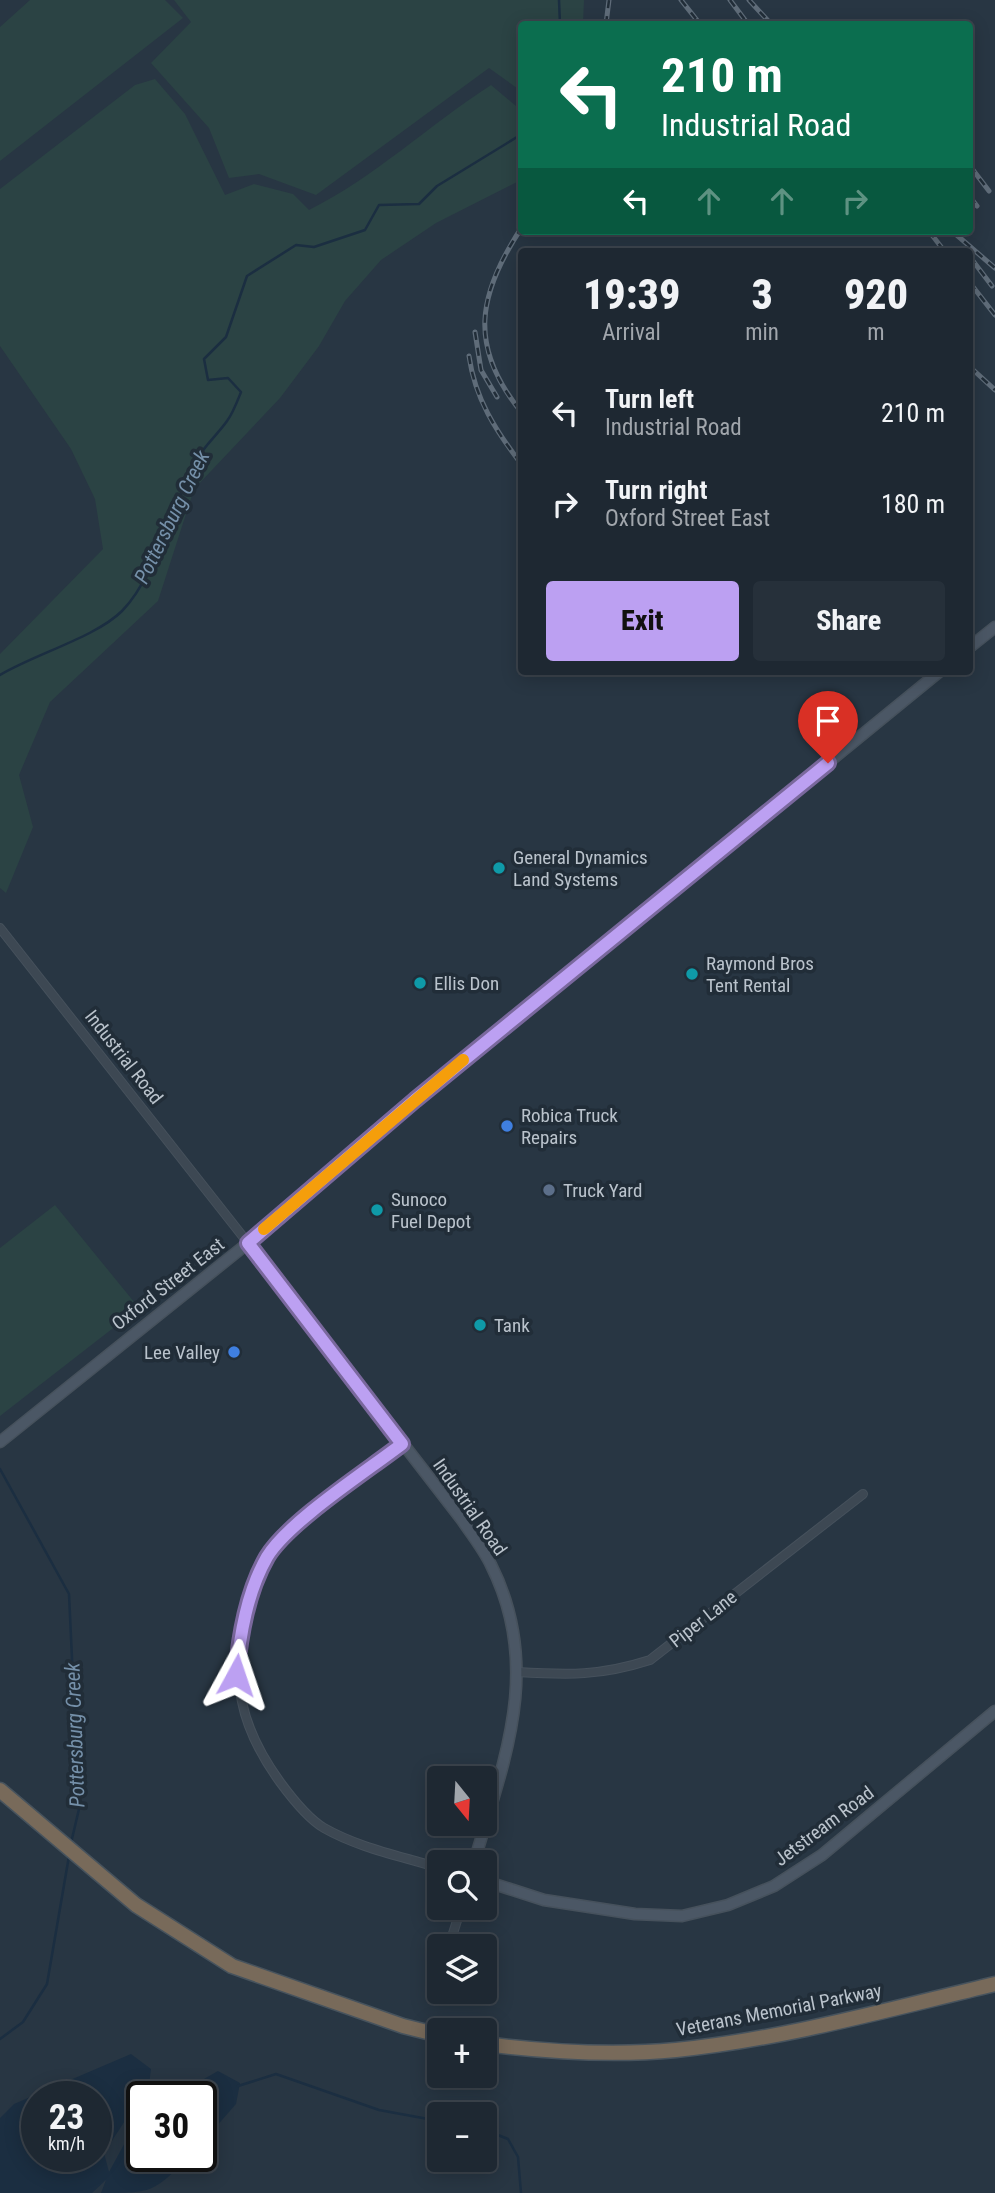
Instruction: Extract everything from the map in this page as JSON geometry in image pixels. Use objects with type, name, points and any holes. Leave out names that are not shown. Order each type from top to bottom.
[{"type":"highway","points":[[0,1790],[136,1905],[232,1966],[427,2032]]},
{"type":"highway","name":"Veterans Memorial Parkway","points":[[497,2045],[553,2052],[676,2050],[791,2031],[995,1984]]},
{"type":"street","points":[[973,645],[995,627]]},
{"type":"street","name":"Oxford Street East","points":[[0,1442],[248,1243],[415,1100],[935,675]]},
{"type":"street","name":"Industrial Road","points":[[0,928],[463,1520],[491,1565],[507,1605],[515,1638],[518,1692],[510,1743],[478,1850]]},
{"type":"street","points":[[402,1444],[291,1529],[268,1556],[251,1597],[240,1638],[236,1675],[244,1715],[264,1760],[288,1793],[320,1826],[348,1840],[427,1864]]},
{"type":"street","name":"Piper Lane","points":[[517,1672],[571,1675],[611,1672],[650,1660],[863,1494]]},
{"type":"street","name":"Jetstream Road","points":[[497,1885],[544,1900],[635,1914],[682,1916],[728,1905],[775,1885],[822,1855],[995,1711]]},
{"type":"green space","points":[[30,0],[165,0],[183,18],[0,161],[0,27]]},
{"type":"green space","points":[[174,0],[584,0],[583,21],[518,21],[518,89],[489,68],[316,195],[259,174],[229,178],[209,128],[151,63],[191,22]]},
{"type":"green space","points":[[155,79],[185,114],[225,195],[254,184],[293,194],[309,210],[357,182],[491,85],[516,106],[518,105],[518,182],[436,223],[381,260],[345,301],[319,346],[280,398],[194,489],[158,601],[50,702],[19,775],[33,827],[6,893],[0,888],[0,654],[103,549],[95,499],[71,449],[0,346],[0,189],[135,85]]},
{"type":"green space","points":[[55,1205],[139,1308],[0,1416],[0,1248]]},
{"type":"water","points":[[131,2054],[151,2069],[149,2081],[126,2081],[126,2119],[112,2141],[112,2081],[68,2081]]},
{"type":"water","points":[[218,2071],[240,2083],[236,2104],[217,2126],[217,2081],[200,2081]]},
{"type":"water","points":[[21,2101],[21,2172],[112,2172],[112,2166],[126,2141],[126,2172],[173,2172],[159,2184],[142,2191],[101,2193],[106,2180],[92,2193],[0,2193],[0,2118]]},
{"type":"waterway","name":"Pottersburg Creek","points":[[559,0],[560,21]]},
{"type":"waterway","name":"Pottersburg Creek","points":[[0,675],[111,620],[122,611],[145,579],[188,476],[204,449],[229,418],[241,392],[228,378],[208,380],[204,359],[226,337],[247,276],[296,245],[314,247],[365,230],[379,205],[419,204],[437,186],[518,136]]},
{"type":"waterway","name":"Pottersburg Creek","points":[[0,1469],[69,1594],[79,1809],[71,1843]]},
{"type":"waterway","name":"Pottersburg Creek","points":[[0,2039],[23,2022],[47,1984],[69,1856]]},
{"type":"waterway","points":[[238,2086],[276,2074],[379,2110],[427,2119]]},
{"type":"waterway","points":[[497,2135],[508,2139],[518,2157],[521,2193]]},
{"type":"railway","points":[[606,21],[609,0]]},
{"type":"railway","points":[[681,0],[698,21]]},
{"type":"railway","points":[[730,0],[746,21]]},
{"type":"railway","points":[[749,0],[768,21]]},
{"type":"railway","points":[[973,170],[989,191]]},
{"type":"railway","points":[[973,201],[977,206]]},
{"type":"railway","points":[[518,234],[495,275],[485,321],[486,343],[493,366],[518,407]]},
{"type":"railway","points":[[932,235],[942,248]]},
{"type":"railway","points":[[957,235],[972,248]]},
{"type":"railway","points":[[973,249],[995,268]]},
{"type":"railway","points":[[973,261],[992,286]]},
{"type":"railway","points":[[973,287],[995,315]]},
{"type":"railway","points":[[475,332],[481,370],[497,397]]},
{"type":"railway","points":[[469,356],[476,386],[488,414],[518,459]]},
{"type":"railway","points":[[973,370],[995,390]]},
{"type":"slow traffic","points":[[264,1229],[463,1060]]},
{"type":"place","name":"General Dynamics Land Systems","points":[[499,868]]},
{"type":"place","name":"Raymond Bros Tent Rental","points":[[692,974]]},
{"type":"place","name":"Ellis Don","points":[[420,983]]},
{"type":"place","name":"Robica Truck Repairs","points":[[507,1126]]},
{"type":"place","name":"Truck Yard","points":[[549,1190]]},
{"type":"place","name":"Sunoco Fuel Depot","points":[[377,1210]]},
{"type":"place","name":"Tank","points":[[480,1325]]},
{"type":"place","name":"Lee Valley","points":[[234,1352]]},
{"type":"route","points":[[236,1675],[240,1638],[251,1597],[268,1556],[291,1529],[402,1444],[248,1243],[415,1100],[828,763]]}]
